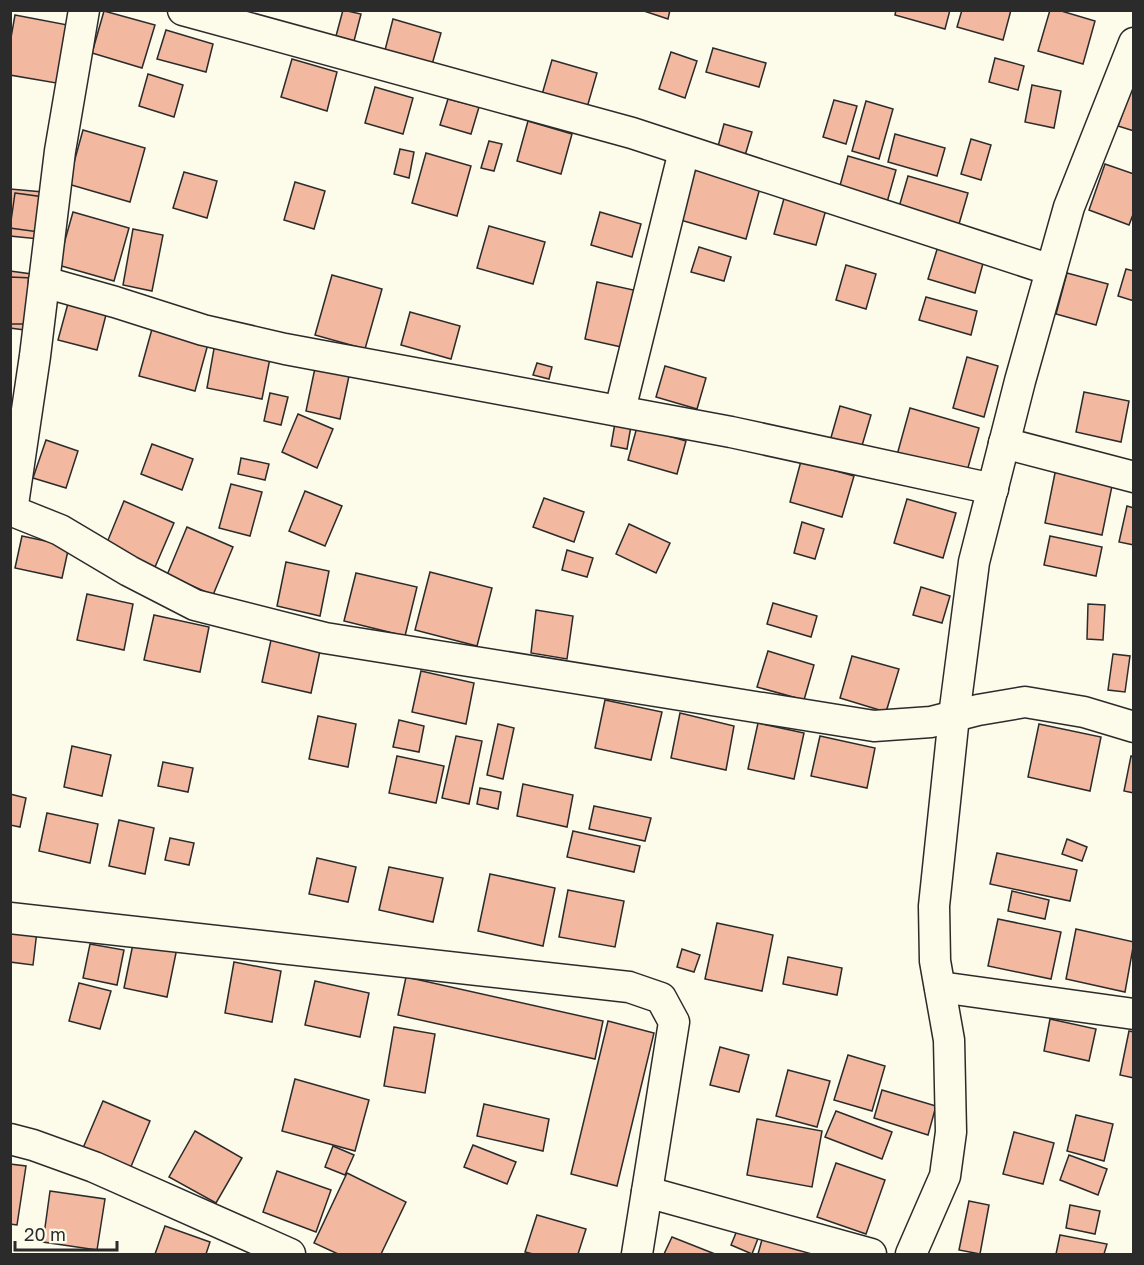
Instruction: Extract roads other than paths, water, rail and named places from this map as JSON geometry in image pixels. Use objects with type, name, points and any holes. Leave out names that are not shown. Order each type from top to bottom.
[{"type":"street","points":[[84,10],[60,152],[35,356],[11,510],[60,530],[129,571],[195,605],[325,638],[874,726],[931,722],[978,710],[1025,702],[1084,712],[1134,727]]},
{"type":"street","points":[[183,10],[632,133],[1051,270]]},
{"type":"street","points":[[911,1254],[945,1176],[951,1132],[949,1040],[935,961],[934,906],[954,716],[974,562],[1069,207],[1134,43]]},
{"type":"street","points":[[620,410],[684,151]]},
{"type":"street","points":[[44,282],[203,330],[273,346],[731,432],[993,489]]},
{"type":"street","points":[[1004,443],[1134,477]]},
{"type":"street","points":[[10,918],[629,987],[661,999],[674,1022],[637,1254]]},
{"type":"street","points":[[940,987],[1134,1014]]},
{"type":"street","points":[[10,1139],[94,1167],[199,1216],[290,1254]]},
{"type":"street","points":[[647,1192],[871,1254]]}]
